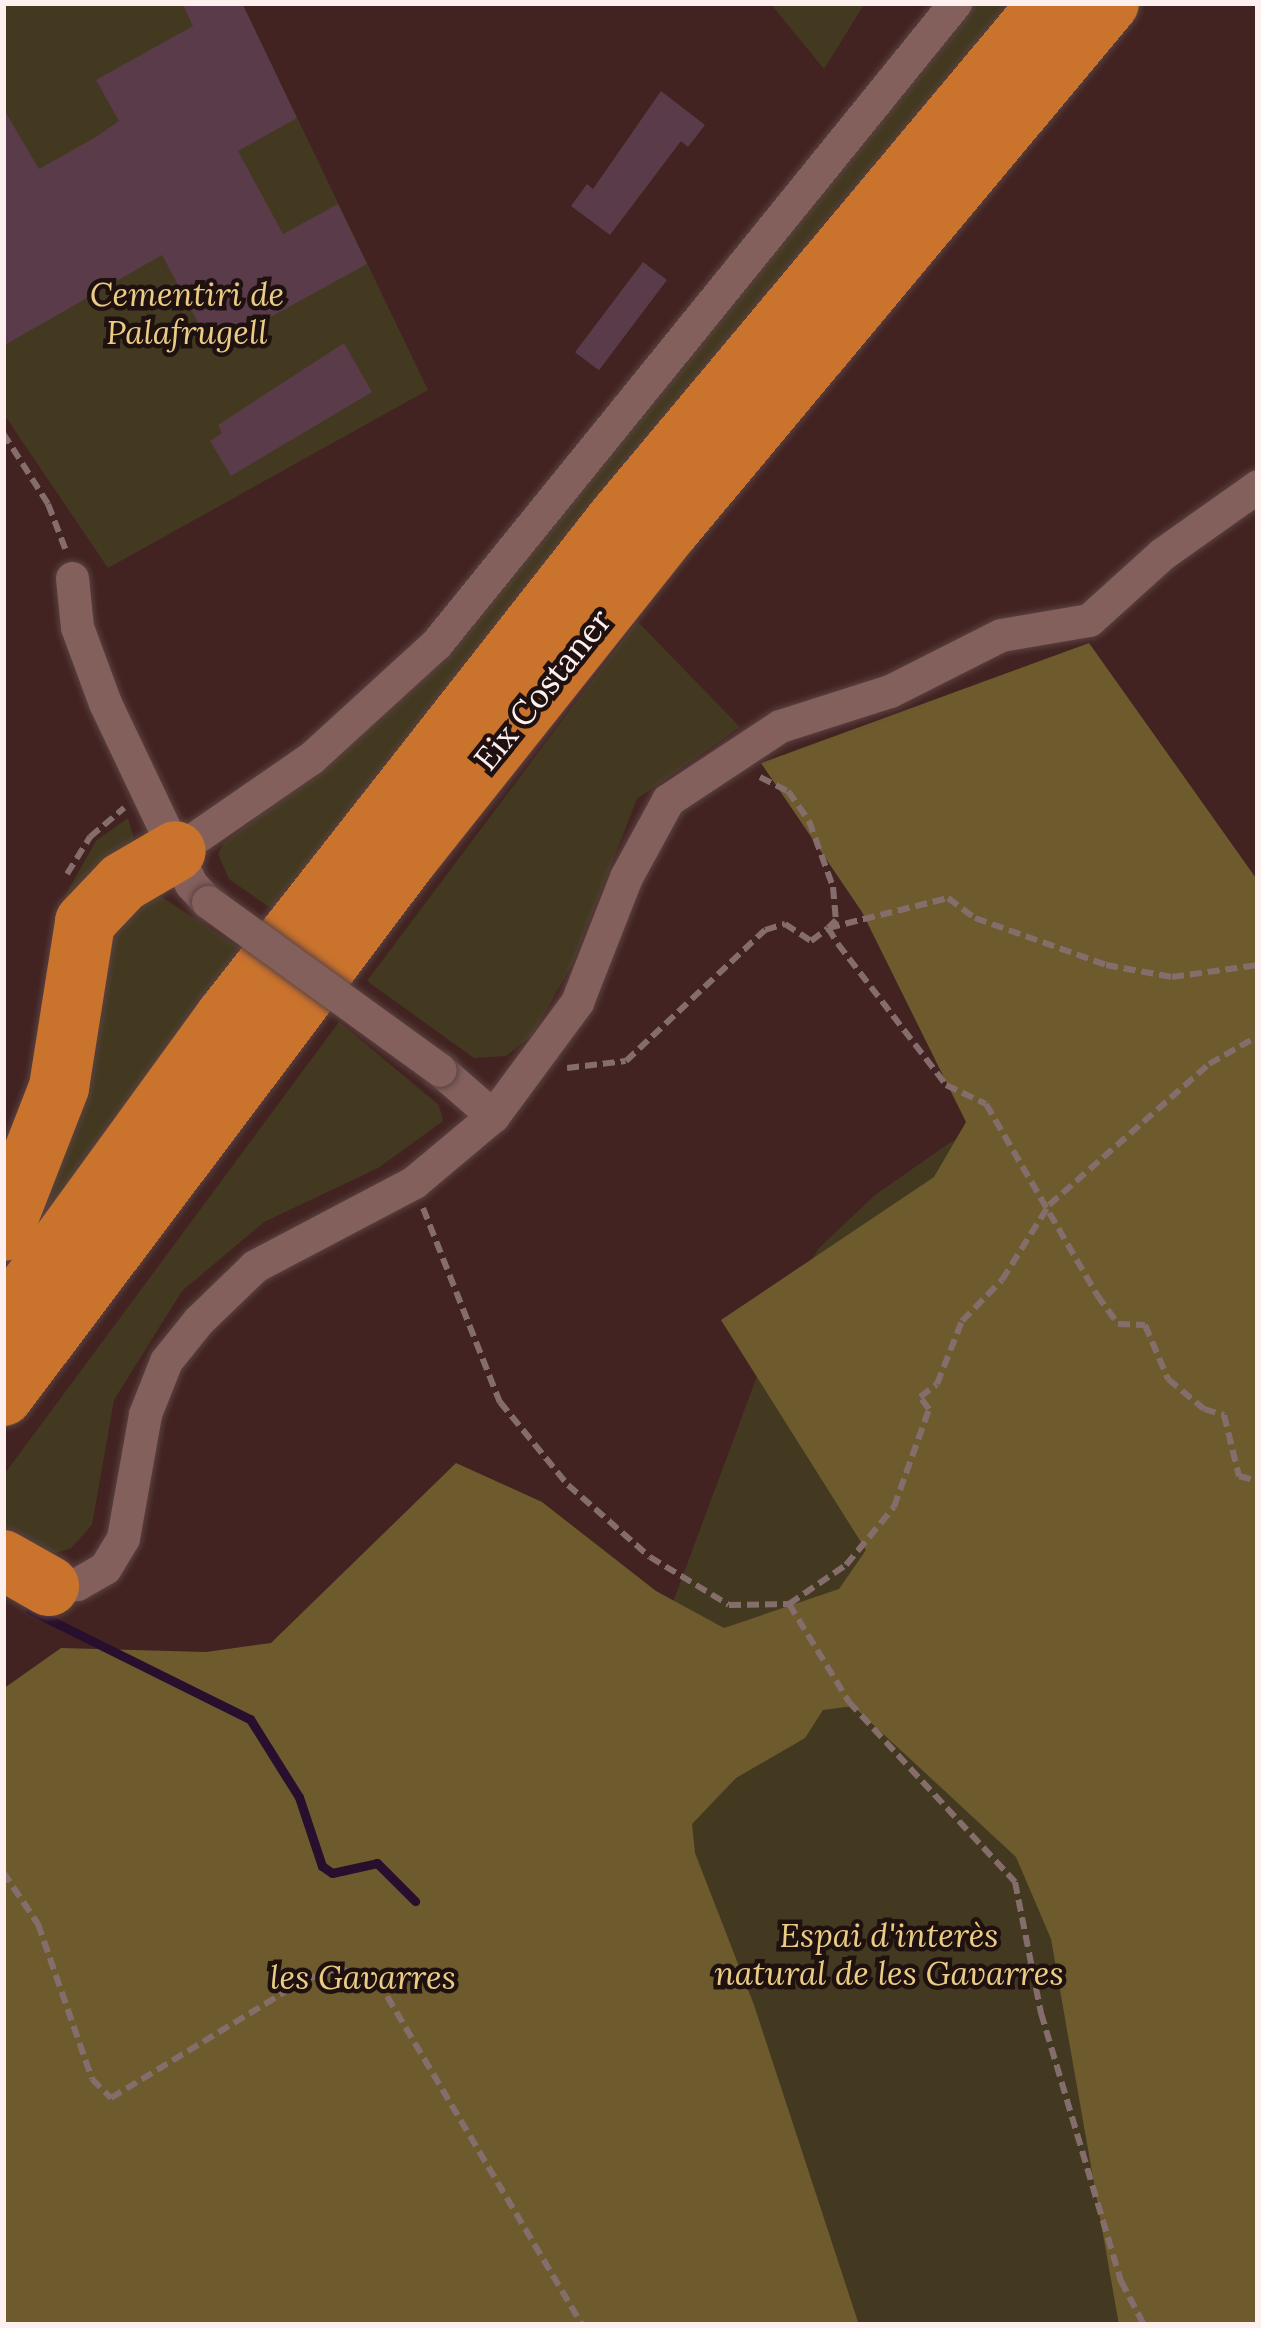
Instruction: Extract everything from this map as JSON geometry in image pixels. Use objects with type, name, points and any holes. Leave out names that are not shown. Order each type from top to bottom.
[{"type":"highway","name":"Eix Costaner","points":[[3,1323],[227,1015],[616,519],[1049,3]]},
{"type":"highway","name":"Eix Costaner","points":[[3,1396],[394,876],[1108,3]]},
{"type":"highway","points":[[3,1445],[572,655]]},
{"type":"highway","points":[[3,1232],[59,1087],[85,922],[123,882],[176,851]]},
{"type":"street","points":[[176,851],[311,758],[436,644],[955,3]]},
{"type":"street","points":[[18,1575],[77,1584],[105,1568],[123,1538],[145,1414],[166,1360],[198,1321],[276,1252],[415,1182],[493,1116],[577,1002],[626,877],[668,800],[780,726],[890,691],[1001,635],[1089,620],[1162,554],[1258,486]]},
{"type":"street","points":[[72,578],[77,627],[105,703],[176,851],[208,902],[440,1070],[493,1116]]},
{"type":"path","points":[[3,433],[58,525],[72,578]]},
{"type":"path","points":[[538,1059],[560,1069],[626,1061],[731,968],[751,938],[785,924],[811,940],[836,920],[833,887],[809,821],[788,791],[726,761]]},
{"type":"path","points":[[828,928],[948,898],[975,918],[1106,965],[1172,977],[1258,965]]},
{"type":"path","points":[[828,928],[946,1085],[986,1104],[1049,1205],[1059,1236],[1118,1324],[1145,1325],[1168,1378],[1204,1409],[1224,1414],[1239,1476],[1258,1481]]},
{"type":"path","points":[[415,1182],[500,1402],[568,1485],[650,1557],[729,1605],[789,1604],[846,1565],[894,1507],[929,1409],[920,1397],[937,1384],[962,1322],[1002,1280],[1049,1205],[1209,1064],[1258,1036]]},
{"type":"path","points":[[789,1604],[849,1702],[1015,1882],[1041,2013],[1120,2281],[1144,2325]]},
{"type":"path","points":[[3,1872],[38,1924],[92,2079],[111,2098],[304,1979],[341,1969],[378,1981],[582,2325]]},
{"type":"green space","name":"Cementiri de Palafrugell","points":[[3,3],[242,3],[428,390],[108,568],[3,413]]},
{"type":"green space","points":[[770,3],[865,3],[824,69]]},
{"type":"green space","points":[[971,3],[1009,3],[567,539],[275,911],[229,879],[218,854],[224,843],[321,765],[769,250]]},
{"type":"green space","points":[[637,621],[740,727],[637,799],[573,963],[532,1035],[506,1056],[474,1058],[367,981]]},
{"type":"green space","name":"les Gavarres","points":[[1089,643],[1258,881],[1258,2325],[1119,2325],[1051,1939],[1016,1857],[853,1706],[823,1710],[805,1738],[736,1778],[692,1824],[695,1853],[754,2005],[859,2325],[3,2325],[3,1689],[61,1648],[206,1652],[271,1643],[456,1463],[542,1502],[656,1591],[724,1628],[839,1589],[866,1550],[721,1320],[934,1177],[966,1122],[862,912],[761,763]]},
{"type":"green space","points":[[128,818],[134,839],[77,890],[23,1135],[64,898],[96,841]]},
{"type":"green space","points":[[159,895],[241,949],[3,1274],[101,926]]},
{"type":"green space","points":[[339,1022],[439,1105],[443,1121],[378,1168],[264,1222],[182,1291],[114,1400],[92,1525],[71,1548],[51,1555],[3,1532],[3,1476]]},
{"type":"green space","name":"les Gavarres","points":[[1059,1098],[1258,2325],[3,2325],[3,1974],[646,1675],[770,1341],[818,1249],[875,1195],[951,1142]]},
{"type":"building","points":[[182,3],[242,3],[297,118],[238,151],[283,234],[338,204],[367,264],[212,349],[162,255],[3,346],[3,108],[39,169],[96,137],[119,121],[96,80],[193,26]]},
{"type":"building","points":[[661,91],[705,125],[688,147],[681,141],[610,235],[571,206],[587,184],[593,189]]},
{"type":"building","points":[[643,262],[667,280],[599,370],[575,352]]},
{"type":"building","points":[[344,343],[372,392],[231,476],[210,441],[222,433],[218,425]]},
{"type":"waterway","points":[[30,1610],[250,1719],[299,1797],[322,1866],[332,1873],[377,1863],[415,1901]]},
{"type":"park label","name":"Espai d'interès natural de les Gavarres","points":[[889,1955]]}]
